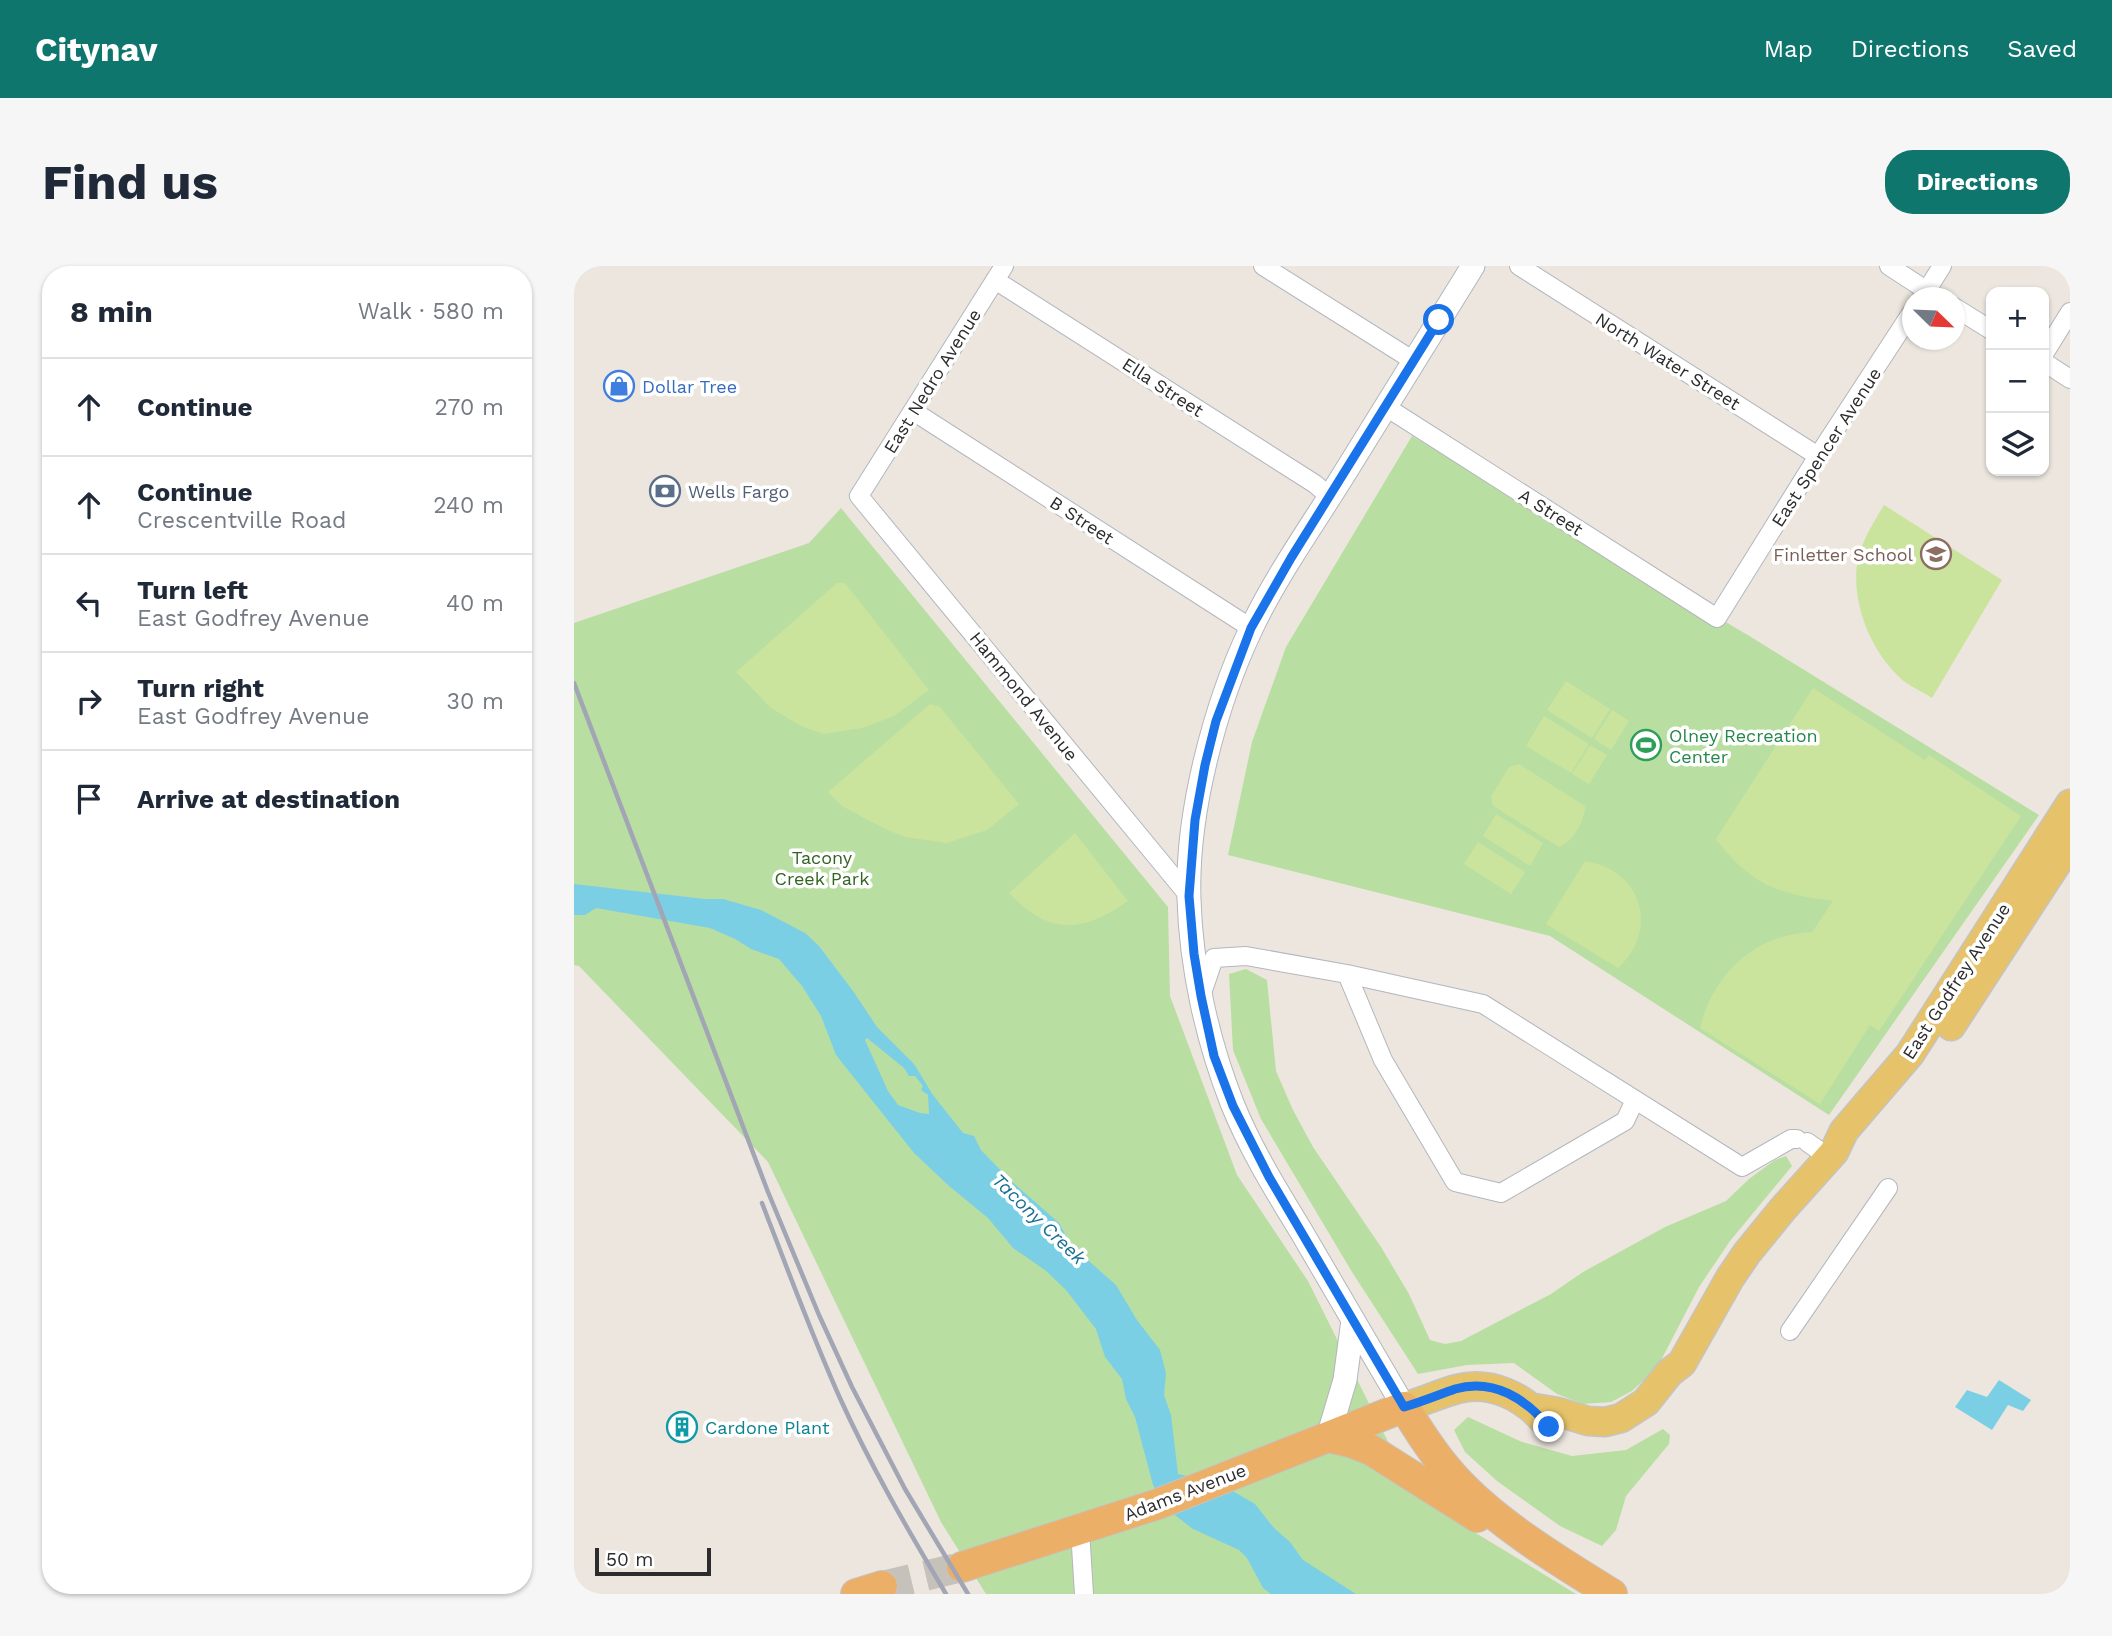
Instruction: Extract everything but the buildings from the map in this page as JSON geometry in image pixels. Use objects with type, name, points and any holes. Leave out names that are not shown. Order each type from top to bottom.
[{"type":"highway","name":"Adams Avenue","points":[[962,1567],[1158,1504],[1404,1407]]},
{"type":"highway","points":[[1404,1407],[1423,1439],[1470,1493],[1509,1526],[1608,1592]]},
{"type":"highway","points":[[1328,1437],[1371,1450],[1500,1532],[1608,1592]]},
{"type":"main road","name":"East Godfrey Avenue","points":[[1404,1407],[1471,1386],[1499,1390],[1534,1408],[1549,1427],[1583,1437],[1618,1433],[1634,1426],[1661,1406],[1680,1379],[1682,1363],[1730,1278],[1782,1210],[1817,1148],[1844,1131],[1893,1076],[1936,1017],[2070,804]]},
{"type":"main road","name":"East Godfrey Avenue","points":[[1817,1148],[1854,1143],[1925,1062],[1963,1009],[2070,842]]},
{"type":"street","points":[[1263,266],[1414,361]]},
{"type":"street","points":[[1404,1407],[1269,1177],[1233,1106],[1214,1056],[1201,996],[1189,896],[1195,820],[1205,765],[1220,708],[1251,628],[1291,558],[1473,266]]},
{"type":"street","name":"North Water Street","points":[[1519,266],[1818,456]]},
{"type":"street","points":[[1889,266],[1918,287]]},
{"type":"street","points":[[1933,287],[1942,266]]},
{"type":"street","name":"East Nedro Avenue","points":[[859,496],[999,273]]},
{"type":"street","name":"Ella Street","points":[[999,273],[1304,476],[1330,497]]},
{"type":"street","points":[[2046,350],[2070,312]]},
{"type":"street","points":[[1965,313],[1986,327]]},
{"type":"street","name":"East Spencer Avenue","points":[[1717,618],[1818,456],[1902,329]]},
{"type":"street","points":[[2049,365],[2070,379]]},
{"type":"street","name":"A Street","points":[[1386,407],[1717,618]]},
{"type":"street","name":"B Street","points":[[913,411],[1251,628]]},
{"type":"street","name":"Hammond Avenue","points":[[859,496],[1189,896]]},
{"type":"street","points":[[1201,996],[1214,958],[1246,956],[1347,974],[1483,1004],[1742,1167],[1791,1139],[1817,1148]]},
{"type":"street","points":[[1347,974],[1383,1060],[1455,1182],[1501,1193],[1625,1121],[1635,1100]]},
{"type":"street","points":[[1790,1331],[1888,1188]]},
{"type":"street","points":[[1328,1437],[1345,1380],[1353,1320]]},
{"type":"street","points":[[1080,1530],[1084,1594]]},
{"type":"green space","name":"Olney Recreation Center","points":[[1412,436],[1751,637],[2039,815],[1829,1115],[1550,936],[1228,855],[1252,742],[1286,647]]},
{"type":"green space","points":[[1884,505],[2002,580],[1932,698],[1903,680],[1889,666],[1879,653],[1860,610],[1857,564],[1861,548]]},
{"type":"green space","name":"Tacony Creek Park","points":[[841,508],[1168,907],[1170,996],[1237,1175],[1308,1281],[1415,1496],[1576,1594],[986,1594],[941,1522],[768,1162],[579,966],[574,965],[574,623],[809,543]]},
{"type":"green space","points":[[837,583],[845,583],[929,690],[894,716],[862,728],[824,734],[801,726],[771,708],[736,672]]},
{"type":"green space","points":[[1566,681],[1610,709],[1592,738],[1547,710]]},
{"type":"green space","points":[[1813,688],[1925,760],[1929,755],[2021,816],[1879,1031],[1870,1025],[1820,1104],[1700,1028],[1715,990],[1740,960],[1772,940],[1791,934],[1812,932],[1833,901],[1796,895],[1767,885],[1741,867],[1716,839]]},
{"type":"green space","points":[[930,704],[940,707],[1019,804],[987,830],[947,843],[905,837],[883,828],[842,806],[828,792]]},
{"type":"green space","points":[[1612,710],[1629,721],[1611,750],[1594,739]]},
{"type":"green space","points":[[1544,716],[1589,744],[1571,773],[1526,746]]},
{"type":"green space","points":[[1590,745],[1607,755],[1589,784],[1572,774]]},
{"type":"green space","points":[[1519,764],[1585,806],[1577,830],[1559,847],[1493,806],[1491,797],[1509,767]]},
{"type":"green space","points":[[1496,814],[1543,843],[1530,866],[1483,836]]},
{"type":"green space","points":[[1075,833],[1128,901],[1095,920],[1066,925],[1052,923],[1038,917],[1009,893]]},
{"type":"green space","points":[[1478,842],[1525,872],[1511,894],[1464,864]]},
{"type":"green space","points":[[1585,861],[1605,867],[1620,876],[1632,889],[1639,903],[1639,936],[1631,953],[1618,968],[1546,924]]},
{"type":"green space","points":[[1246,969],[1267,980],[1276,1071],[1293,1110],[1313,1147],[1381,1247],[1409,1294],[1430,1340],[1445,1344],[1461,1341],[1551,1294],[1583,1272],[1665,1227],[1726,1201],[1749,1179],[1775,1160],[1786,1156],[1792,1166],[1730,1241],[1699,1287],[1657,1368],[1632,1391],[1611,1402],[1583,1404],[1557,1394],[1514,1363],[1467,1365],[1418,1374],[1352,1272],[1261,1119],[1233,1050],[1229,974]]},
{"type":"green space","points":[[1468,1417],[1522,1442],[1572,1456],[1626,1450],[1663,1429],[1670,1435],[1669,1444],[1626,1496],[1616,1530],[1602,1546],[1560,1526],[1497,1481],[1465,1452],[1454,1430]]},
{"type":"water","name":"Tacony Creek","points":[[574,884],[723,899],[761,910],[805,933],[819,946],[877,1027],[914,1064],[933,1095],[963,1133],[974,1136],[981,1150],[1059,1223],[1069,1241],[1116,1285],[1137,1320],[1160,1350],[1166,1373],[1164,1395],[1171,1415],[1178,1474],[1219,1483],[1255,1504],[1303,1560],[1356,1594],[1271,1594],[1263,1588],[1247,1558],[1239,1550],[1193,1529],[1171,1512],[1153,1485],[1122,1379],[1105,1357],[1096,1329],[1066,1290],[1045,1270],[1013,1248],[988,1218],[914,1153],[836,1055],[821,1016],[802,986],[779,959],[751,949],[710,928],[596,908],[585,915],[574,915]],"holes":[[[867,1038],[904,1068],[909,1076],[915,1076],[923,1086],[921,1090],[928,1095],[929,1114],[898,1105],[888,1091],[865,1040]]]},
{"type":"water","points":[[1999,1380],[2031,1400],[2023,1411],[2008,1405],[1992,1430],[1955,1407],[1967,1390],[1987,1397]]},
{"type":"tunnel","points":[[882,1586],[962,1567]]},
{"type":"railway","points":[[574,683],[768,1192],[819,1315],[852,1387],[905,1489],[968,1594]]},
{"type":"railway","points":[[762,1203],[851,1422],[890,1497],[946,1594]]},
{"type":"place","name":"Dollar Tree","points":[[619,386]]},
{"type":"place","name":"Wells Fargo","points":[[665,491]]},
{"type":"place","name":"Finletter School","points":[[1936,554]]},
{"type":"place","name":"Olney Recreation Center","points":[[1646,745]]},
{"type":"place","name":"Cardone Plant","points":[[682,1427]]},
{"type":"route","points":[[1439,320],[1291,558],[1251,628],[1229,682],[1205,765],[1195,820],[1189,911],[1201,996],[1214,1056],[1233,1106],[1269,1177],[1404,1407],[1471,1386],[1486,1387],[1509,1394],[1534,1408],[1549,1427]]}]
